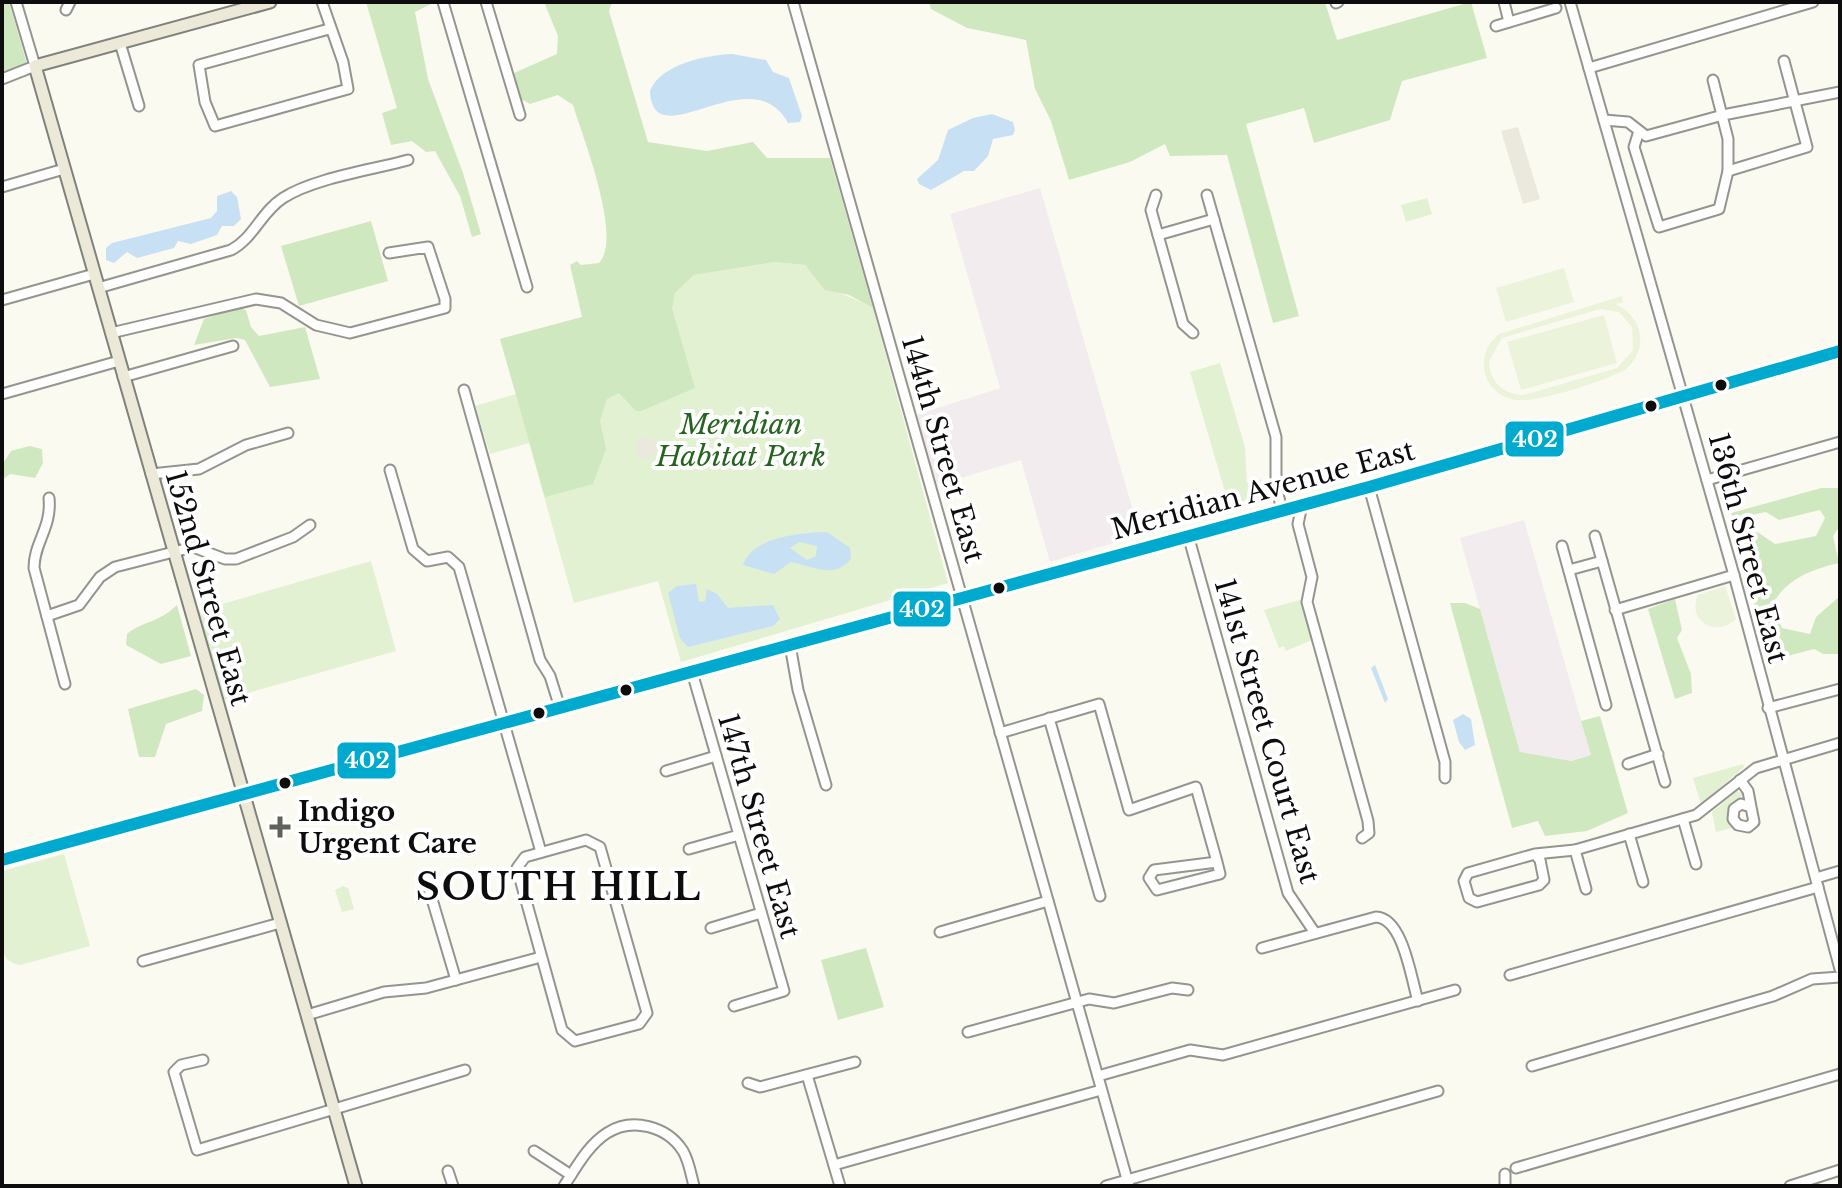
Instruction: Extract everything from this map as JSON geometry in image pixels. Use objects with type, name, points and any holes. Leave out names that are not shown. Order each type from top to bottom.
[{"type":"main road","points":[[35,66],[270,2]]},
{"type":"main road","name":"152nd Street East","points":[[35,66],[356,1186]]},
{"type":"main road","name":"Meridian Avenue East","points":[[2,860],[1369,487],[1840,351]]},
{"type":"street","name":"152nd Street East","points":[[16,2],[35,66]]},
{"type":"street","points":[[322,2],[343,62],[348,89],[215,126],[205,102],[199,65],[329,29]]},
{"type":"street","points":[[443,2],[527,287]]},
{"type":"street","points":[[486,2],[520,115]]},
{"type":"street","name":"144th Street East","points":[[793,2],[1128,1183]]},
{"type":"street","points":[[1504,2],[1509,22]]},
{"type":"street","name":"136th Street East","points":[[1570,2],[1734,575],[1840,969]]},
{"type":"street","points":[[1589,68],[1813,2]]},
{"type":"street","points":[[1496,26],[1556,8]]},
{"type":"street","points":[[120,43],[139,106]]},
{"type":"street","points":[[1728,171],[1807,147],[1784,61]]},
{"type":"street","points":[[2,79],[35,66]]},
{"type":"street","points":[[1639,131],[1634,147],[1659,227],[1719,209],[1728,171],[1728,139],[1713,80]]},
{"type":"street","points":[[1604,120],[1623,120],[1646,136],[1723,115],[1840,92]]},
{"type":"street","points":[[98,288],[231,250],[249,237],[275,204],[294,192],[408,160]]},
{"type":"street","points":[[2,187],[64,169]]},
{"type":"street","points":[[1156,195],[1151,207],[1158,235],[1183,324],[1193,333]]},
{"type":"street","points":[[1207,195],[1276,437],[1276,486],[1284,510],[1298,524],[1312,571],[1307,602],[1368,821],[1369,833],[1362,838]]},
{"type":"street","points":[[1158,235],[1214,219]]},
{"type":"street","points":[[111,333],[256,299],[281,303],[316,325],[350,333],[445,308],[442,286],[428,247],[389,253]]},
{"type":"street","points":[[2,300],[94,274]]},
{"type":"street","points":[[123,377],[233,346]]},
{"type":"street","points":[[2,394],[119,361]]},
{"type":"street","points":[[464,390],[540,660],[550,676],[560,708]]},
{"type":"street","points":[[151,474],[190,471],[246,445],[288,433]]},
{"type":"street","points":[[1707,480],[1840,442]]},
{"type":"street","points":[[390,470],[414,552],[427,561],[448,557],[459,567],[541,852]]},
{"type":"street","points":[[1369,487],[1445,762],[1445,778]]},
{"type":"street","points":[[49,498],[48,528],[34,564],[65,684]]},
{"type":"street","points":[[1298,524],[1302,505]]},
{"type":"street","points":[[47,616],[79,605],[109,569],[193,547],[225,559],[236,559],[293,537],[310,525]]},
{"type":"street","name":"141st Street Court East","points":[[1188,535],[1288,893],[1315,933]]},
{"type":"street","points":[[1595,536],[1665,782]]},
{"type":"street","points":[[1562,546],[1606,705]]},
{"type":"street","points":[[1569,570],[1602,561]]},
{"type":"street","points":[[1615,610],[1734,575]]},
{"type":"street","points":[[790,645],[798,690],[826,785]]},
{"type":"street","name":"147th Street East","points":[[692,672],[784,991],[734,1006]]},
{"type":"street","points":[[1768,708],[1840,689]]},
{"type":"street","points":[[1000,733],[1099,704],[1129,810],[1196,787],[1217,862],[1220,874],[1157,890],[1150,883],[1154,870],[1217,862]]},
{"type":"street","points":[[1049,718],[1100,896]]},
{"type":"street","points":[[1535,854],[1545,876],[1539,885],[1477,902],[1469,898],[1464,881],[1468,873],[1535,854],[1575,850],[1683,819],[1703,812],[1756,768],[1840,743]]},
{"type":"street","points":[[1628,764],[1658,754]]},
{"type":"street","points":[[666,771],[716,756]]},
{"type":"street","points":[[1740,780],[1748,791],[1751,807]]},
{"type":"street","points":[[1683,819],[1696,864]]},
{"type":"street","points":[[1629,834],[1643,882]]},
{"type":"street","points":[[689,849],[739,835]]},
{"type":"street","points":[[586,840],[595,842],[600,847],[647,1009],[646,1018],[639,1024],[595,1036],[569,1039],[562,1030],[541,957],[517,865],[525,857],[541,852],[586,840]]},
{"type":"street","points":[[1575,850],[1586,889]]},
{"type":"street","points":[[1510,975],[1817,882],[1840,871]]},
{"type":"street","points":[[426,879],[456,980]]},
{"type":"street","points":[[940,932],[1048,901]]},
{"type":"street","points":[[711,928],[761,913]]},
{"type":"street","points":[[1262,948],[1376,917],[1389,919],[1397,928],[1418,1001]]},
{"type":"street","points":[[143,961],[280,923]]},
{"type":"street","points":[[307,1015],[384,992],[426,988],[541,957]]},
{"type":"street","points":[[1532,1066],[1773,996],[1812,979],[1840,977]]},
{"type":"street","points":[[968,1032],[1089,999],[1114,1003],[1166,989],[1188,990]]},
{"type":"street","points":[[1098,1076],[1190,1050],[1223,1055],[1455,990]]},
{"type":"street","points":[[203,1060],[181,1065],[174,1072],[195,1148],[334,1111],[465,1070]]},
{"type":"street","points":[[748,1083],[760,1087],[855,1062]]},
{"type":"street","points":[[1516,1168],[1840,1074]]},
{"type":"street","points":[[807,1075],[840,1186]]},
{"type":"street","points":[[834,1165],[1101,1090]]},
{"type":"street","points":[[1106,1186],[1128,1183],[1438,1091]]},
{"type":"street","points":[[564,1186],[591,1147],[614,1129],[639,1125],[665,1133],[683,1151],[694,1186]]},
{"type":"street","points":[[534,1151],[571,1175]]},
{"type":"street","points":[[1790,1186],[1840,1170]]},
{"type":"street","points":[[448,1171],[453,1186]]},
{"type":"street","points":[[1505,1174],[1505,1186]]},
{"type":"shaded area","points":[[1518,127],[1540,199],[1523,204],[1501,131]]},
{"type":"shaded area","points":[[1040,188],[1140,535],[1050,562],[1021,460],[937,485],[916,415],[1000,388],[950,214]]},
{"type":"shaded area","points":[[646,437],[654,440],[657,448],[654,456],[646,459],[638,456],[635,448],[638,440]]},
{"type":"shaded area","points":[[1524,520],[1591,755],[1526,773],[1460,538]]},
{"type":"green space","points":[[2,2],[9,2],[27,64],[2,72],[2,11]]},
{"type":"green space","points":[[366,2],[435,2],[415,12],[428,79],[463,173],[481,234],[472,237],[460,196],[435,151],[426,152],[412,141],[391,145],[382,113],[397,108]]},
{"type":"green space","points":[[544,2],[612,2],[609,11],[648,142],[707,151],[753,142],[767,158],[830,158],[873,308],[849,295],[825,290],[805,265],[774,262],[694,275],[675,293],[672,308],[695,388],[641,411],[636,411],[619,393],[607,399],[600,421],[606,449],[593,484],[545,497],[500,339],[582,317],[570,265],[577,261],[581,265],[599,263],[605,250],[606,232],[599,187],[573,105],[558,95],[530,104],[521,99],[514,73],[557,54],[558,36]]},
{"type":"green space","points":[[929,2],[1325,2],[1337,40],[1471,2],[1487,58],[1402,81],[1390,120],[1314,143],[1304,108],[1246,124],[1299,316],[1273,323],[1227,155],[1170,156],[1165,144],[1130,162],[1069,180],[1051,121],[1035,89],[1026,40],[967,28],[931,9]]},
{"type":"green space","points":[[1427,198],[1432,214],[1406,222],[1401,205]]},
{"type":"green space","points":[[371,221],[388,281],[299,306],[281,246]]},
{"type":"green space","name":"Meridian Habitat Park","points":[[774,262],[805,265],[829,287],[873,308],[948,583],[681,662],[658,581],[574,603],[529,443],[490,454],[475,406],[516,394],[500,339],[675,293],[694,275]]},
{"type":"green space","points":[[1564,268],[1574,302],[1506,322],[1496,288]]},
{"type":"green space","points":[[1622,296],[1623,302],[1616,304],[1633,317],[1640,344],[1633,362],[1615,375],[1554,395],[1516,400],[1496,391],[1485,373],[1486,351],[1499,334]],"holes":[[[1600,309],[1619,312],[1632,327],[1633,350],[1617,368],[1523,395],[1504,389],[1495,381],[1489,361],[1502,338]]]},
{"type":"green space","points":[[238,307],[246,310],[251,327],[259,336],[305,327],[320,379],[270,387],[245,340],[236,338],[194,345],[204,319]]},
{"type":"green space","points":[[1604,315],[1617,363],[1521,390],[1507,342]]},
{"type":"green space","points":[[1220,363],[1245,447],[1247,483],[1261,479],[1263,501],[1230,509],[1190,372]]},
{"type":"green space","points":[[29,446],[42,449],[43,463],[35,478],[10,474],[2,480],[2,465],[11,451]]},
{"type":"green space","points":[[1821,488],[1840,488],[1840,526],[1833,536],[1839,563],[1800,577],[1784,589],[1772,606],[1782,628],[1810,634],[1816,617],[1840,596],[1840,654],[1823,654],[1814,649],[1769,661],[1734,527],[1759,533],[1775,544],[1816,536],[1825,518],[1820,510],[1779,520],[1766,512],[1733,519],[1731,513]]},
{"type":"green space","points":[[371,561],[396,651],[223,700],[198,611]]},
{"type":"green space","points":[[1725,586],[1736,619],[1720,627],[1712,627],[1700,619],[1695,604],[1698,595]]},
{"type":"green space","points":[[1304,599],[1312,640],[1286,651],[1284,646],[1279,648],[1264,610]]},
{"type":"green space","points":[[1675,599],[1682,630],[1677,638],[1691,674],[1692,693],[1675,699],[1648,609]]},
{"type":"green space","points":[[1450,603],[1465,603],[1480,609],[1520,752],[1571,761],[1591,755],[1581,721],[1600,716],[1628,813],[1587,831],[1545,836],[1538,821],[1512,828]]},
{"type":"green space","points":[[177,605],[191,656],[161,664],[126,645],[127,634],[163,616]]},
{"type":"green space","points":[[196,689],[204,695],[202,711],[166,724],[155,757],[139,757],[128,709]]},
{"type":"green space","points":[[1743,764],[1744,767],[1701,804],[1693,778]]},
{"type":"green space","points":[[1737,791],[1744,794],[1728,809],[1732,828],[1716,832],[1712,812]]},
{"type":"green space","points":[[64,854],[90,946],[20,965],[13,963],[6,958],[2,948],[2,871]]},
{"type":"green space","points":[[343,886],[348,888],[354,909],[342,912],[335,890]]},
{"type":"green space","points":[[866,948],[884,1007],[838,1020],[821,960]]},
{"type":"water","points":[[732,54],[766,60],[773,72],[789,78],[802,116],[800,122],[788,123],[772,105],[751,99],[729,101],[668,116],[655,109],[650,91],[664,74],[698,59]]},
{"type":"water","points":[[992,114],[1013,122],[1013,135],[993,139],[988,156],[974,171],[964,171],[931,190],[919,184],[917,179],[938,160],[948,130],[973,118]]},
{"type":"water","points":[[231,191],[237,197],[241,219],[234,226],[222,226],[217,235],[191,244],[178,241],[174,248],[137,258],[127,252],[114,263],[106,260],[106,248],[112,243],[211,218],[217,211],[217,196]]},
{"type":"water","points":[[827,532],[850,548],[851,559],[838,569],[791,562],[774,574],[743,565],[748,555],[767,542],[792,535]],"holes":[[[799,542],[817,546],[816,556],[807,560],[790,548]]]},
{"type":"water","points":[[696,584],[699,602],[705,601],[707,589],[717,594],[728,608],[773,605],[780,619],[773,626],[688,647],[680,638],[668,593],[677,586]]},
{"type":"water","points":[[1375,665],[1388,699],[1385,703],[1371,668]]},
{"type":"water","points":[[1463,714],[1471,719],[1475,745],[1465,750],[1459,742],[1453,720]]},
{"type":"transit line","name":"402","points":[[2,860],[1369,487],[1840,351]]},
{"type":"place","name":"Indigo Urgent Care","points":[[280,827]]},
{"type":"district","name":"SOUTH HILL","points":[[559,887]]}]
